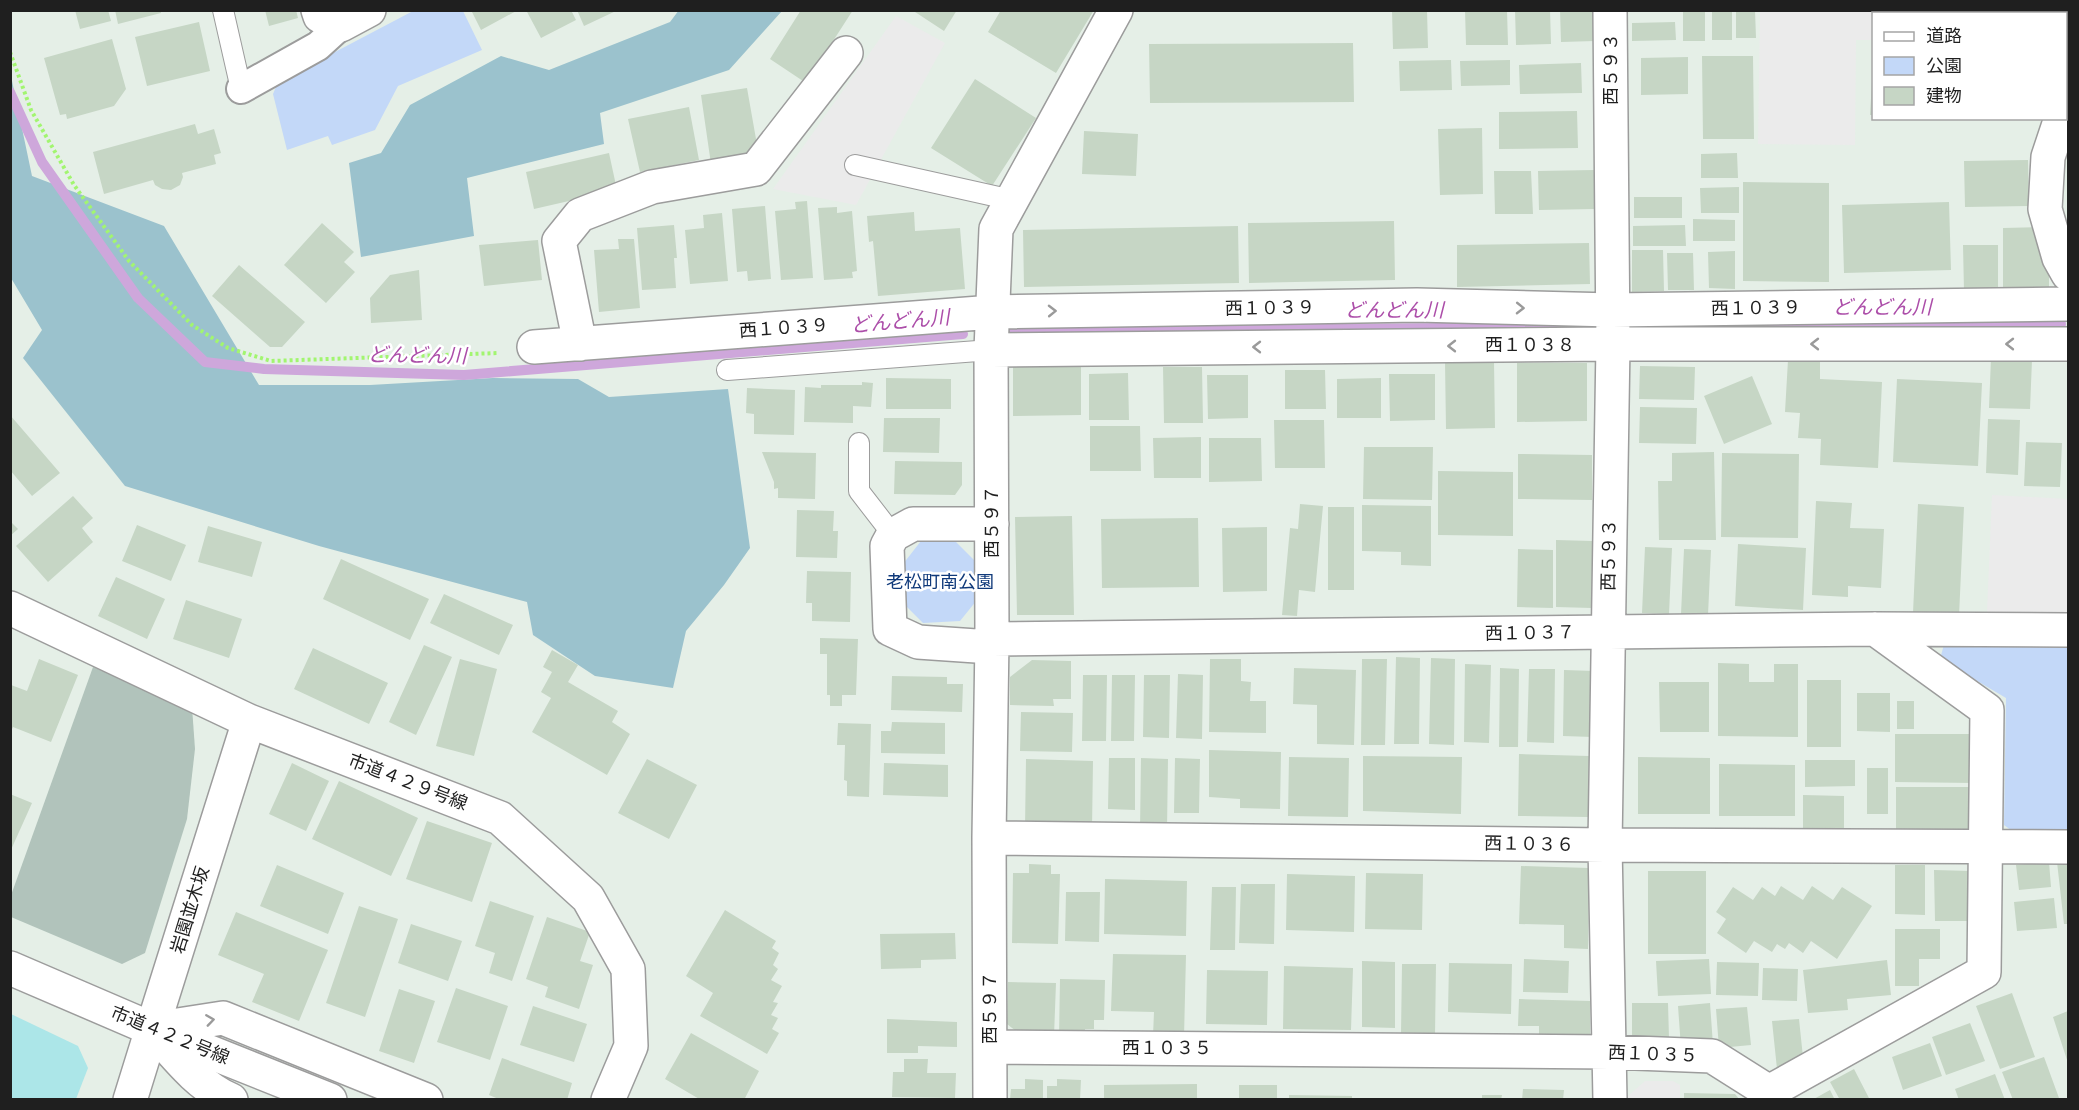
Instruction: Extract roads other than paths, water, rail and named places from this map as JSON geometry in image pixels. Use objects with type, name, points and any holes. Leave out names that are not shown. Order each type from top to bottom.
[{"type":"street","points":[[242,89],[318,46],[329,18],[369,10]]},
{"type":"street","name":"西５９７","points":[[990,1100],[991,350],[996,229],[1116,10]]},
{"type":"street","name":"西５９３","points":[[1610,10],[1613,344],[1605,845],[1610,1100]]},
{"type":"street","points":[[580,344],[559,241],[580,215],[652,187],[756,169],[846,53]]},
{"type":"street","points":[[2060,120],[2048,157],[2045,209],[2059,258],[2068,274]]},
{"type":"street","name":"西１０３９","points":[[534,347],[993,312],[1417,305],[1612,310],[2068,304]]},
{"type":"street","name":"西１０３８","points":[[991,350],[1613,344],[2068,344]]},
{"type":"street","points":[[893,535],[913,524],[992,524]]},
{"type":"street","name":"西１０３７","points":[[893,535],[887,546],[890,629],[918,642],[992,643],[1875,629],[2068,630]]},
{"type":"street","name":"市道４２９号線","points":[[10,608],[249,721],[500,818],[588,898],[627,969],[631,1046],[608,1100]]},
{"type":"street","name":"西１０３５","points":[[990,1047],[1610,1052],[1712,1056],[1770,1092],[1984,972],[1987,710],[1875,629]]},
{"type":"street","name":"岩園並木坂","points":[[130,1100],[249,721]]},
{"type":"street","name":"西１０３６","points":[[989,838],[1605,845],[2068,847]]},
{"type":"street","name":"市道４２２号線","points":[[10,968],[152,1029],[330,1100]]},
{"type":"street","points":[[152,1029],[223,1018],[426,1100]]},
{"type":"street","points":[[152,1029],[186,1068],[217,1094],[231,1100]]},
{"type":"lane","points":[[223,10],[242,89]]},
{"type":"lane","points":[[855,165],[1012,200]]},
{"type":"lane","points":[[727,370],[991,350]]},
{"type":"lane","points":[[859,444],[859,491],[893,535]]},
{"type":"waterway","name":"どんどん川","points":[[10,92],[42,162],[138,298],[205,362],[264,369],[464,375],[963,334]]},
{"type":"waterway","name":"どんどん川","points":[[1631,327],[2061,324]]},
{"type":"waterway","name":"どんどん川","points":[[1011,331],[1597,327]]},
{"type":"park label","name":"老松町南公園","points":[[940,582]]}]
